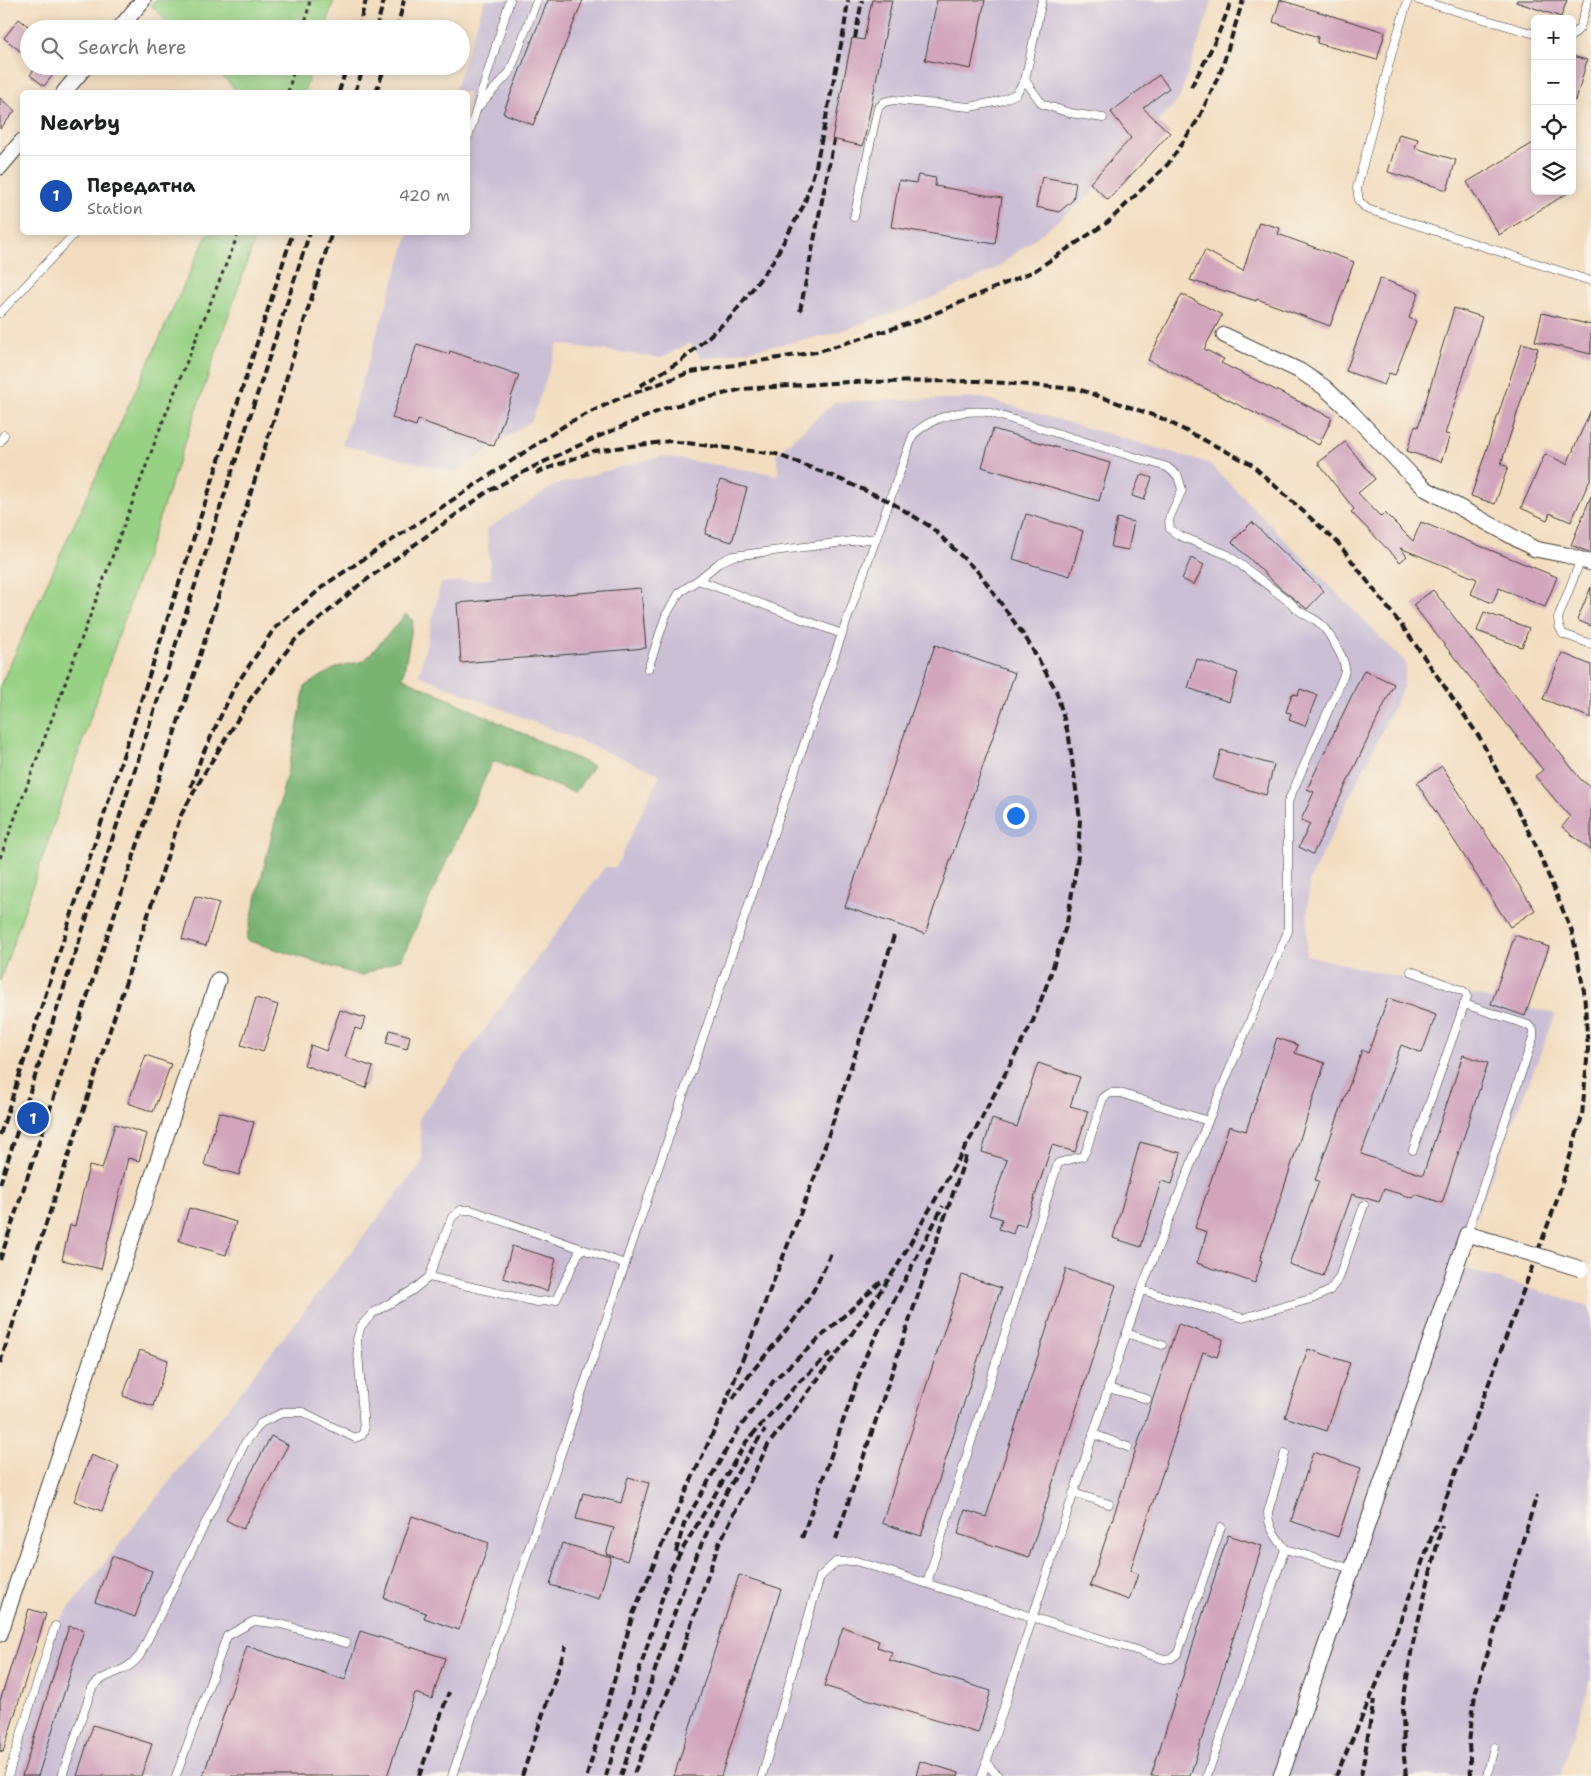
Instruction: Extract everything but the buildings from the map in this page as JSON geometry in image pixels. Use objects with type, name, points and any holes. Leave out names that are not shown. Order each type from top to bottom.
[{"type":"street","points":[[126,20],[143,0]]},
{"type":"street","points":[[66,90],[78,75]]},
{"type":"street","points":[[0,167],[20,143]]},
{"type":"street","points":[[1224,335],[1300,371],[1324,386],[1426,489],[1535,548],[1586,561]]},
{"type":"street","points":[[0,1634],[218,980]]},
{"type":"street","points":[[1281,1776],[1467,1234],[1586,1271]]},
{"type":"lane","points":[[470,130],[510,0]]},
{"type":"lane","points":[[476,110],[510,72],[537,0]]},
{"type":"lane","points":[[854,217],[878,108],[884,102],[894,100],[970,107],[1000,101],[1016,94],[1026,80],[1042,0]]},
{"type":"lane","points":[[1408,0],[1392,52],[1356,188],[1359,201],[1368,209],[1591,281]]},
{"type":"lane","points":[[1418,0],[1531,33]]},
{"type":"lane","points":[[1576,32],[1580,28],[1588,0]]},
{"type":"lane","points":[[1026,80],[1042,104],[1070,113],[1103,118]]},
{"type":"lane","points":[[0,313],[73,235]]},
{"type":"lane","points":[[452,1776],[625,1264],[842,634],[913,435],[923,425],[936,418],[966,412],[988,412],[1167,467],[1178,476],[1182,490],[1169,519],[1170,529],[1178,535],[1228,555],[1291,603],[1295,609],[1319,622],[1329,635],[1343,660],[1345,668],[1343,677],[1288,802],[1288,931],[1208,1122],[1141,1290],[1032,1616],[982,1776]]},
{"type":"lane","points":[[648,669],[666,615],[680,592],[720,562],[733,556],[876,538]]},
{"type":"lane","points":[[1586,561],[1558,618],[1563,634],[1591,644]]},
{"type":"lane","points":[[698,580],[842,634]]},
{"type":"lane","points":[[1411,971],[1463,991],[1467,997],[1413,1150]]},
{"type":"lane","points":[[1464,1004],[1528,1025],[1533,1030],[1532,1038],[1467,1234]]},
{"type":"lane","points":[[926,1583],[1058,1163],[1083,1156],[1103,1098],[1110,1093],[1120,1093],[1208,1122]]},
{"type":"lane","points":[[1141,1290],[1243,1318],[1314,1298],[1329,1291],[1339,1278],[1364,1205]]},
{"type":"lane","points":[[62,1776],[92,1688],[96,1682],[130,1666],[140,1655],[245,1443],[261,1423],[284,1412],[303,1412],[355,1438],[362,1435],[364,1430],[357,1339],[361,1326],[372,1313],[413,1290],[429,1277],[452,1217],[461,1210],[471,1210],[580,1250],[625,1264]]},
{"type":"lane","points":[[429,1277],[537,1302],[556,1300],[580,1250]]},
{"type":"lane","points":[[1126,1333],[1162,1345]]},
{"type":"lane","points":[[1108,1388],[1146,1399]]},
{"type":"lane","points":[[1093,1434],[1128,1447]]},
{"type":"lane","points":[[1285,1453],[1268,1512],[1270,1529],[1284,1549],[1352,1569]]},
{"type":"lane","points":[[1073,1493],[1109,1504]]},
{"type":"lane","points":[[762,1776],[820,1577],[836,1562],[856,1561],[1164,1659],[1172,1658],[1178,1653],[1221,1527]]},
{"type":"lane","points":[[1207,1776],[1284,1549]]},
{"type":"lane","points":[[176,1776],[227,1636],[254,1621],[281,1624],[346,1642]]},
{"type":"lane","points":[[8,1776],[55,1626]]},
{"type":"lane","points":[[1487,1776],[1494,1747]]},
{"type":"lane","points":[[986,1763],[998,1776]]},
{"type":"path","points":[[306,20],[310,0]]},
{"type":"path","points":[[289,90],[293,75]]},
{"type":"path","points":[[0,858],[156,440],[238,235]]},
{"type":"shaded area","points":[[485,0],[1213,0],[1179,99],[1091,195],[994,270],[913,306],[826,336],[702,359],[690,343],[661,358],[558,344],[532,420],[456,472],[342,445],[408,235],[470,235],[470,90],[455,90],[460,75],[470,75],[470,45]]},
{"type":"shaded area","points":[[983,398],[1209,463],[1406,663],[1403,687],[1309,882],[1306,955],[1556,1014],[1456,1266],[1591,1307],[1591,1679],[1560,1776],[7,1776],[55,1626],[423,1161],[419,1118],[605,867],[616,867],[660,774],[419,675],[441,583],[491,579],[487,529],[555,485],[661,456],[779,475],[776,454],[835,402]]},
{"type":"green space","points":[[155,0],[334,0],[328,20],[166,20],[151,5]]},
{"type":"green space","points":[[221,75],[310,75],[305,90],[236,90]]},
{"type":"green space","points":[[207,235],[256,235],[0,981],[0,686]]},
{"type":"green space","points":[[406,614],[413,621],[403,678],[593,766],[575,793],[493,761],[402,958],[361,976],[246,940],[294,744],[305,686],[337,667],[364,661]]},
{"type":"railway","points":[[360,20],[366,0]]},
{"type":"railway","points":[[378,20],[384,0]]},
{"type":"railway","points":[[399,20],[404,0]]},
{"type":"railway","points":[[640,386],[682,360],[732,316],[772,263],[804,205],[816,166],[844,30],[848,0]]},
{"type":"railway","points":[[855,38],[862,0]]},
{"type":"railway","points":[[1191,87],[1208,56],[1231,0]]},
{"type":"railway","points":[[191,787],[201,758],[234,688],[274,629],[326,584],[570,422],[618,399],[691,372],[816,352],[917,321],[1034,271],[1108,222],[1168,164],[1199,118],[1222,68],[1243,0]]},
{"type":"railway","points":[[340,90],[344,75]]},
{"type":"railway","points":[[356,90],[361,75]]},
{"type":"railway","points":[[377,90],[382,75]]},
{"type":"railway","points":[[800,311],[834,140]]},
{"type":"railway","points":[[0,1135],[292,235]]},
{"type":"railway","points":[[0,1184],[309,235]]},
{"type":"railway","points":[[0,1260],[198,662],[331,235]]},
{"type":"railway","points":[[0,1363],[181,815],[251,698],[295,640],[358,586],[487,492],[535,466],[666,408],[743,389],[848,382],[979,381],[1078,389],[1161,418],[1251,464],[1338,543],[1408,634],[1480,738],[1536,846],[1572,932],[1584,991],[1588,1049],[1582,1116],[1557,1200],[1378,1681],[1336,1776]]},
{"type":"railway","points":[[536,473],[594,451],[670,441],[776,454],[889,501],[931,527],[980,574],[1027,640],[1056,690],[1069,737],[1080,819],[1078,856],[1067,923],[1033,1021],[977,1127],[896,1268],[851,1335],[768,1445],[718,1546],[669,1689],[633,1776]]},
{"type":"railway","points":[[587,1776],[633,1614],[667,1533],[717,1424],[815,1176],[894,936]]},
{"type":"railway","points":[[836,1539],[967,1153]]},
{"type":"railway","points":[[802,1538],[867,1353],[943,1206]]},
{"type":"railway","points":[[733,1399],[751,1373],[799,1313],[814,1289],[831,1253]]},
{"type":"railway","points":[[676,1552],[684,1524],[736,1433],[775,1379],[883,1280]]},
{"type":"railway","points":[[606,1776],[672,1567],[746,1442],[798,1383],[833,1351]]},
{"type":"railway","points":[[621,1776],[680,1597],[717,1511],[739,1470],[765,1430]]},
{"type":"railway","points":[[1471,1776],[1469,1743],[1475,1694],[1537,1495]]},
{"type":"railway","points":[[1406,1776],[1403,1703],[1412,1647],[1442,1525]]},
{"type":"railway","points":[[522,1776],[566,1646]]},
{"type":"railway","points":[[419,1776],[449,1692]]},
{"type":"railway","points":[[1361,1776],[1374,1700]]},
{"type":"place","name":"Передатна","points":[[33,1118]]}]
